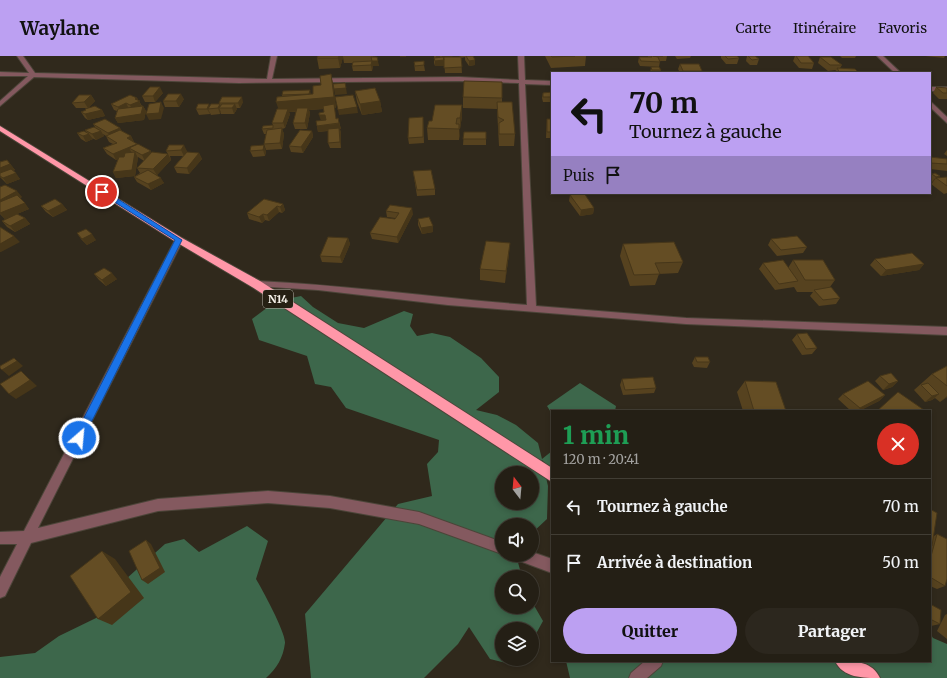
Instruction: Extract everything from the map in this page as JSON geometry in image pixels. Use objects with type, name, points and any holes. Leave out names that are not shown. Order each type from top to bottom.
[{"type":"highway","name":"N14","points":[[0,128],[179,240],[256,284],[551,475]]},
{"type":"highway","points":[[846,662],[871,678]]},
{"type":"street","points":[[20,56],[33,75]]},
{"type":"street","points":[[269,81],[274,56]]},
{"type":"street","points":[[521,56],[532,309]]},
{"type":"street","points":[[880,56],[897,72]]},
{"type":"street","points":[[0,74],[138,79],[269,81],[459,79],[551,83]]},
{"type":"street","points":[[0,104],[33,75]]},
{"type":"street","points":[[931,89],[947,89]]},
{"type":"street","points":[[931,105],[947,121]]},
{"type":"street","points":[[0,591],[29,537],[179,240]]},
{"type":"street","points":[[256,284],[318,287],[448,302],[686,321],[947,331]]},
{"type":"street","points":[[0,538],[29,537],[158,505],[268,497],[330,502],[419,518],[495,545]]},
{"type":"street","points":[[539,561],[551,566]]},
{"type":"street","points":[[636,678],[655,662]]},
{"type":"green space","points":[[301,296],[313,307],[338,323],[364,328],[404,311],[413,314],[410,326],[417,336],[432,333],[450,337],[481,358],[499,377],[499,392],[476,410],[497,415],[516,425],[538,443],[542,459],[551,452],[551,469],[542,460],[548,486],[547,519],[539,526],[539,518],[495,518],[495,562],[518,562],[520,570],[495,570],[495,614],[539,614],[543,621],[539,628],[539,622],[495,622],[495,660],[490,659],[469,627],[458,644],[424,678],[311,678],[305,614],[398,504],[432,496],[427,464],[438,452],[439,440],[346,408],[331,387],[315,384],[307,356],[259,340],[252,319],[276,301]]},
{"type":"green space","points":[[580,383],[616,406],[615,410],[551,410],[551,412],[547,406]]},
{"type":"green space","points":[[247,526],[268,541],[256,579],[278,621],[285,643],[279,662],[266,678],[0,678],[0,657],[35,653],[59,636],[129,602],[126,579],[165,544],[184,539],[199,552]]},
{"type":"green space","points":[[931,635],[933,638],[947,644],[947,678],[570,678],[566,662],[931,662]]},
{"type":"building","points":[[318,56],[339,56],[338,58],[317,58]]},
{"type":"building","points":[[466,56],[473,56],[475,60],[469,61]]},
{"type":"building","points":[[551,56],[575,56],[552,57]]},
{"type":"building","points":[[651,56],[658,57],[660,62],[641,61],[639,57],[652,57]]},
{"type":"building","points":[[725,56],[737,56],[739,58],[728,59]]},
{"type":"building","points":[[748,56],[755,56],[759,59],[752,60]]},
{"type":"building","points":[[796,56],[808,56],[814,63],[801,63]]},
{"type":"building","points":[[371,57],[377,57],[378,61],[372,61]]},
{"type":"building","points":[[443,57],[444,60],[435,61],[434,58]]},
{"type":"building","points":[[444,57],[461,57],[462,67],[444,68]]},
{"type":"building","points":[[820,57],[831,57],[842,65],[830,65]]},
{"type":"building","points":[[372,61],[371,65],[352,66],[353,62]]},
{"type":"building","points":[[424,61],[424,65],[415,66],[414,62]]},
{"type":"building","points":[[680,64],[699,64],[702,71],[683,71]]},
{"type":"building","points":[[651,67],[659,67],[661,70],[652,70]]},
{"type":"building","points":[[837,68],[855,69],[858,72],[839,72]]},
{"type":"building","points":[[331,74],[334,97],[276,102],[277,97],[313,94],[313,86],[321,85],[320,76]]},
{"type":"building","points":[[464,81],[502,82],[502,98],[463,97]]},
{"type":"building","points":[[345,83],[346,88],[334,89],[333,84]]},
{"type":"building","points":[[150,87],[160,87],[153,96],[142,96]]},
{"type":"building","points":[[936,87],[947,88],[947,93],[943,93]]},
{"type":"building","points":[[375,88],[380,101],[360,104],[355,91]]},
{"type":"building","points":[[310,90],[309,94],[282,95],[283,91]]},
{"type":"building","points":[[551,92],[551,97],[543,97],[543,93]]},
{"type":"building","points":[[168,94],[181,94],[176,101],[163,101]]},
{"type":"building","points":[[79,95],[91,95],[84,102],[72,103]]},
{"type":"building","points":[[130,95],[140,101],[130,105],[126,103],[118,107],[111,104]]},
{"type":"building","points":[[353,95],[357,107],[338,110],[335,97]]},
{"type":"building","points":[[222,97],[242,97],[238,103],[219,103]]},
{"type":"building","points":[[161,102],[159,113],[146,114],[149,104]]},
{"type":"building","points":[[497,102],[512,102],[515,134],[499,134],[499,123],[504,120],[498,117]]},
{"type":"building","points":[[198,104],[209,104],[207,109],[196,109]]},
{"type":"building","points":[[211,104],[220,104],[218,108],[208,109]]},
{"type":"building","points":[[222,104],[235,104],[232,108],[219,108]]},
{"type":"building","points":[[334,104],[336,119],[338,118],[339,123],[317,126],[316,121],[326,120],[325,115],[319,115],[319,113],[324,112],[323,106]]},
{"type":"building","points":[[435,105],[462,105],[460,118],[457,118],[456,124],[459,124],[459,129],[427,128],[429,121],[432,121]]},
{"type":"building","points":[[95,106],[102,110],[85,114],[81,112],[86,110],[85,109]]},
{"type":"building","points":[[143,106],[141,114],[115,118],[118,109]]},
{"type":"building","points":[[297,108],[308,108],[305,123],[293,123]]},
{"type":"building","points":[[277,109],[288,109],[283,123],[272,123]]},
{"type":"building","points":[[423,117],[423,137],[408,138],[409,118]]},
{"type":"building","points":[[105,119],[120,128],[108,133],[93,124]]},
{"type":"building","points":[[547,119],[551,119],[551,132],[547,132]]},
{"type":"building","points":[[273,125],[273,128],[262,129],[263,126]]},
{"type":"building","points":[[94,127],[101,131],[92,134],[85,130]]},
{"type":"building","points":[[282,128],[280,143],[264,144],[267,130]]},
{"type":"building","points":[[339,128],[340,142],[328,143],[328,129]]},
{"type":"building","points":[[120,130],[131,136],[127,138],[137,144],[113,154],[103,148],[117,143],[106,136]]},
{"type":"building","points":[[300,130],[312,131],[301,147],[289,146]]},
{"type":"building","points":[[84,131],[89,134],[83,136],[77,133]]},
{"type":"building","points":[[464,132],[486,132],[486,139],[463,139]]},
{"type":"building","points":[[138,144],[151,151],[142,155],[129,148]]},
{"type":"building","points":[[169,145],[184,145],[181,150],[166,151]]},
{"type":"building","points":[[264,145],[263,150],[250,151],[251,146]]},
{"type":"building","points":[[135,152],[132,170],[113,172],[119,157],[124,157],[125,153]]},
{"type":"building","points":[[152,152],[168,154],[153,169],[137,168]]},
{"type":"building","points":[[187,152],[199,153],[187,168],[174,167]]},
{"type":"building","points":[[931,157],[947,159],[947,164],[931,163]]},
{"type":"building","points":[[7,160],[10,164],[0,168],[0,162]]},
{"type":"building","points":[[11,169],[16,173],[3,178],[0,176],[0,173]]},
{"type":"building","points":[[148,170],[161,178],[148,184],[134,177]]},
{"type":"building","points":[[431,170],[435,189],[417,190],[413,171]]},
{"type":"building","points":[[935,173],[940,176],[936,177],[932,174]]},
{"type":"building","points":[[947,177],[947,186],[936,178]]},
{"type":"building","points":[[5,185],[17,191],[0,200],[0,187]]},
{"type":"building","points":[[585,194],[594,208],[581,210],[570,195]]},
{"type":"building","points":[[17,195],[25,203],[0,213],[0,202]]},
{"type":"building","points":[[55,199],[62,204],[48,211],[41,206]]},
{"type":"building","points":[[264,199],[283,204],[280,207],[277,206],[267,215],[263,214],[259,217],[247,213]]},
{"type":"building","points":[[390,205],[412,208],[397,237],[370,233],[380,217],[395,219],[399,213],[386,211]]},
{"type":"building","points":[[17,214],[25,218],[10,226],[2,221]]},
{"type":"building","points":[[429,217],[433,226],[421,228],[418,219]]},
{"type":"building","points":[[0,227],[14,236],[0,244]]},
{"type":"building","points":[[86,229],[92,234],[82,239],[77,233]]},
{"type":"building","points":[[797,236],[807,247],[781,250],[771,239]]},
{"type":"building","points":[[328,237],[348,238],[340,257],[320,256]]},
{"type":"building","points":[[486,241],[510,243],[506,271],[480,269]]},
{"type":"building","points":[[674,242],[683,262],[655,263],[660,274],[634,275],[623,244]]},
{"type":"building","points":[[912,253],[924,264],[886,270],[875,259]]},
{"type":"building","points":[[783,260],[798,281],[779,284],[763,263]]},
{"type":"building","points":[[793,260],[823,260],[835,280],[805,280]]},
{"type":"building","points":[[104,268],[112,273],[102,280],[94,274]]},
{"type":"building","points":[[831,287],[840,298],[823,300],[814,290]]},
{"type":"building","points":[[807,333],[817,348],[806,349],[797,334]]},
{"type":"building","points":[[695,357],[708,357],[710,362],[697,362]]},
{"type":"building","points":[[14,358],[17,361],[2,370],[0,368],[0,366]]},
{"type":"building","points":[[947,366],[947,386],[932,374]]},
{"type":"building","points":[[21,371],[30,380],[9,394],[0,384]]},
{"type":"building","points":[[891,373],[898,381],[889,384],[880,376]]},
{"type":"building","points":[[653,377],[656,388],[625,390],[622,379]]},
{"type":"building","points":[[745,381],[776,382],[786,410],[754,410]]},
{"type":"building","points":[[868,381],[885,395],[860,408],[843,394]]},
{"type":"building","points":[[928,383],[939,394],[932,396],[921,385]]},
{"type":"building","points":[[898,392],[924,410],[878,410]]},
{"type":"building","points":[[931,510],[937,513],[931,546]]},
{"type":"building","points":[[937,534],[947,539],[947,579],[945,586],[931,578],[931,556]]},
{"type":"building","points":[[146,540],[160,568],[142,580],[129,551]]},
{"type":"building","points":[[102,551],[131,592],[98,619],[70,576]]},
{"type":"building","points":[[931,605],[941,610],[940,624],[931,620]]},
{"type":"route","points":[[79,438],[179,240],[102,192]]}]
